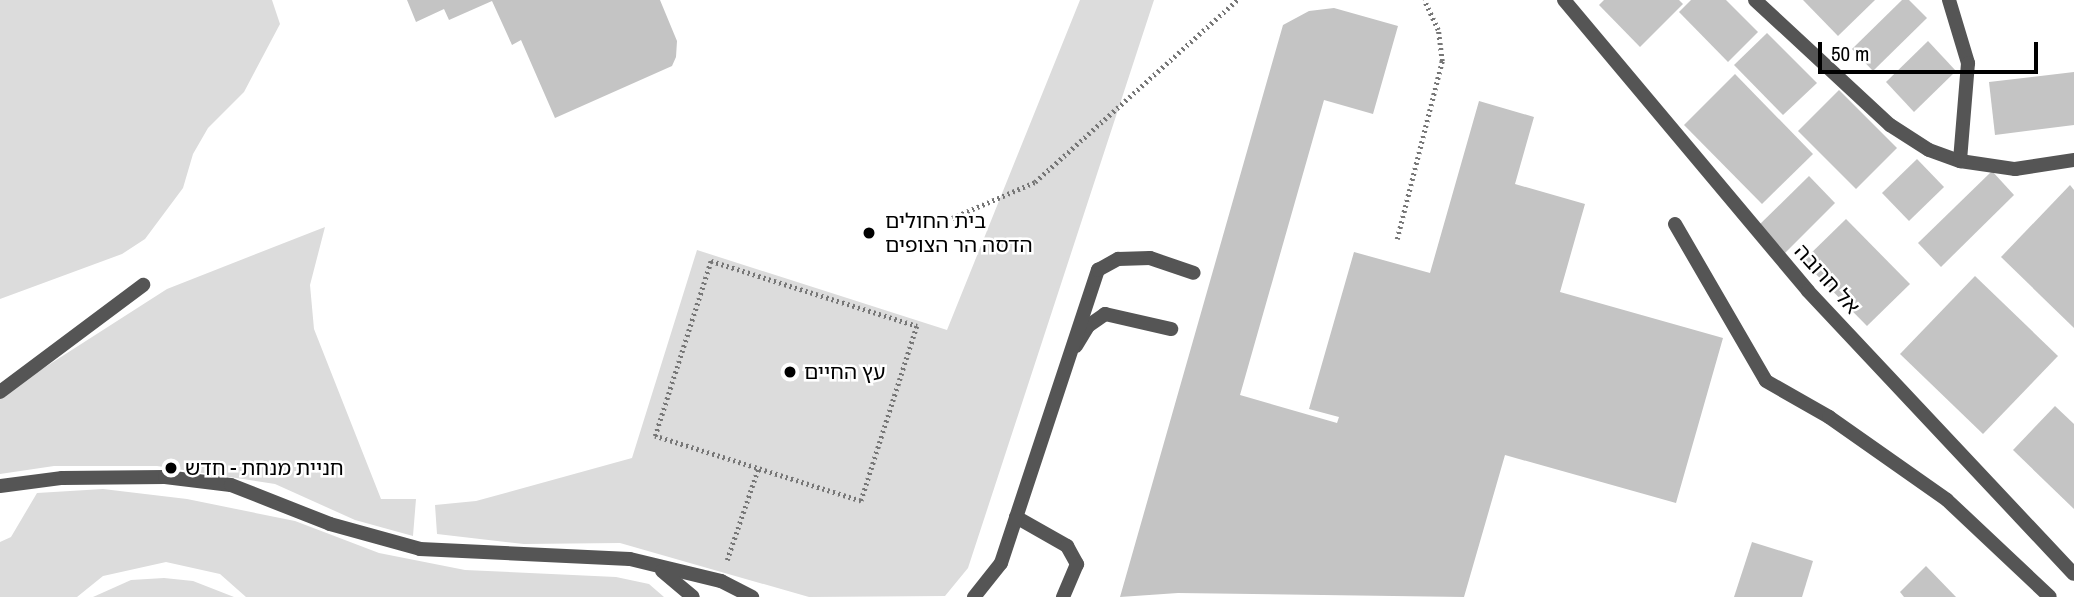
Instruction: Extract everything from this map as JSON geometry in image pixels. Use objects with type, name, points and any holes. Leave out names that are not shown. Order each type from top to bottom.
[{"type":"street","name":"אל חרובה","points":[[1564,0],[1808,291],[2074,574]]},
{"type":"street","points":[[1755,0],[1890,125],[1929,150],[1960,160],[2015,169],[2074,160]]},
{"type":"street","points":[[1950,0],[1968,63],[1960,160]]},
{"type":"street","points":[[1675,224],[1766,381],[1829,416],[1947,500],[2050,597]]},
{"type":"street","points":[[974,597],[1001,563],[1098,270],[1118,259],[1150,258],[1194,274]]},
{"type":"street","points":[[0,392],[143,285]]},
{"type":"street","points":[[1068,359],[1088,326],[1105,314],[1171,329]]},
{"type":"street","points":[[0,486],[62,478],[165,477],[231,485],[330,524],[420,549],[576,554],[630,559],[721,581],[752,597]]},
{"type":"street","points":[[1016,516],[1067,546],[1077,564],[1063,597]]},
{"type":"street","points":[[659,568],[693,597]]},
{"type":"path","points":[[952,218],[1035,182],[1237,0]]},
{"type":"path","points":[[1397,239],[1442,61],[1438,30],[1424,0]]},
{"type":"path","points":[[711,261],[918,326],[861,501],[758,469],[655,436],[711,261]]},
{"type":"path","points":[[721,581],[758,469]]},
{"type":"shaded area","points":[[0,0],[272,0],[280,24],[244,92],[208,128],[193,154],[183,188],[145,239],[122,254],[0,299]]},
{"type":"shaded area","points":[[1080,0],[1154,0],[968,568],[945,596],[809,597],[620,543],[524,544],[437,534],[435,505],[476,501],[632,458],[697,250],[947,330]]},
{"type":"shaded area","points":[[325,227],[310,285],[314,329],[381,499],[416,499],[413,536],[355,520],[275,484],[157,466],[54,466],[0,474],[0,396],[167,289]]},
{"type":"shaded area","points":[[103,489],[187,499],[295,521],[379,553],[465,570],[616,577],[649,584],[664,597],[246,597],[220,574],[166,562],[103,576],[77,597],[0,597],[0,542],[11,537],[37,493]]},
{"type":"shaded area","points":[[164,578],[193,581],[234,597],[93,597],[131,580]]},
{"type":"building","points":[[407,0],[660,0],[677,41],[676,57],[672,66],[555,118],[521,40],[512,45],[492,1],[449,20],[444,9],[416,22]]},
{"type":"building","points":[[1604,0],[1679,0],[1683,4],[1640,47],[1599,5]]},
{"type":"building","points":[[1691,0],[1726,0],[1758,32],[1728,62],[1679,12]]},
{"type":"building","points":[[1803,0],[1875,0],[1838,36]]},
{"type":"building","points":[[1902,0],[1909,0],[1927,18],[1873,71],[1852,49]]},
{"type":"building","points":[[1334,8],[1398,26],[1373,114],[1324,100],[1240,395],[1337,423],[1339,417],[1309,409],[1354,252],[1430,273],[1479,101],[1534,117],[1515,184],[1585,204],[1560,292],[1723,338],[1676,503],[1505,455],[1464,597],[1178,593],[1120,597],[1283,25],[1309,11]]},
{"type":"building","points":[[1767,33],[1817,83],[1783,115],[1734,65]]},
{"type":"building","points":[[1928,41],[1956,71],[1914,112],[1886,82]]},
{"type":"building","points":[[2074,72],[2074,125],[1995,135],[1989,82]]},
{"type":"building","points":[[1735,74],[1813,154],[1762,204],[1684,125]]},
{"type":"building","points":[[1839,90],[1897,148],[1856,189],[1798,131]]},
{"type":"building","points":[[1917,159],[1944,187],[1909,221],[1882,193]]},
{"type":"building","points":[[1992,171],[2014,195],[1941,267],[1918,243]]},
{"type":"building","points":[[1809,176],[1835,203],[1784,254],[1757,227]]},
{"type":"building","points":[[2070,185],[2074,190],[2074,328],[2001,257]]},
{"type":"building","points":[[1846,219],[1910,284],[1867,326],[1803,261]]},
{"type":"building","points":[[1975,276],[2058,356],[1983,434],[1900,354]]},
{"type":"building","points":[[2055,406],[2074,424],[2074,509],[2013,450]]},
{"type":"building","points":[[1752,542],[1813,561],[1802,597],[1734,597]]},
{"type":"building","points":[[1926,566],[1956,597],[1904,597],[1900,592]]},
{"type":"place","name":"בית החולים הדסה הר הצופים","points":[[869,233]]},
{"type":"place","name":"עץ החיים","points":[[790,372]]},
{"type":"place","name":"חניית מנחת - חדש","points":[[171,468]]}]
